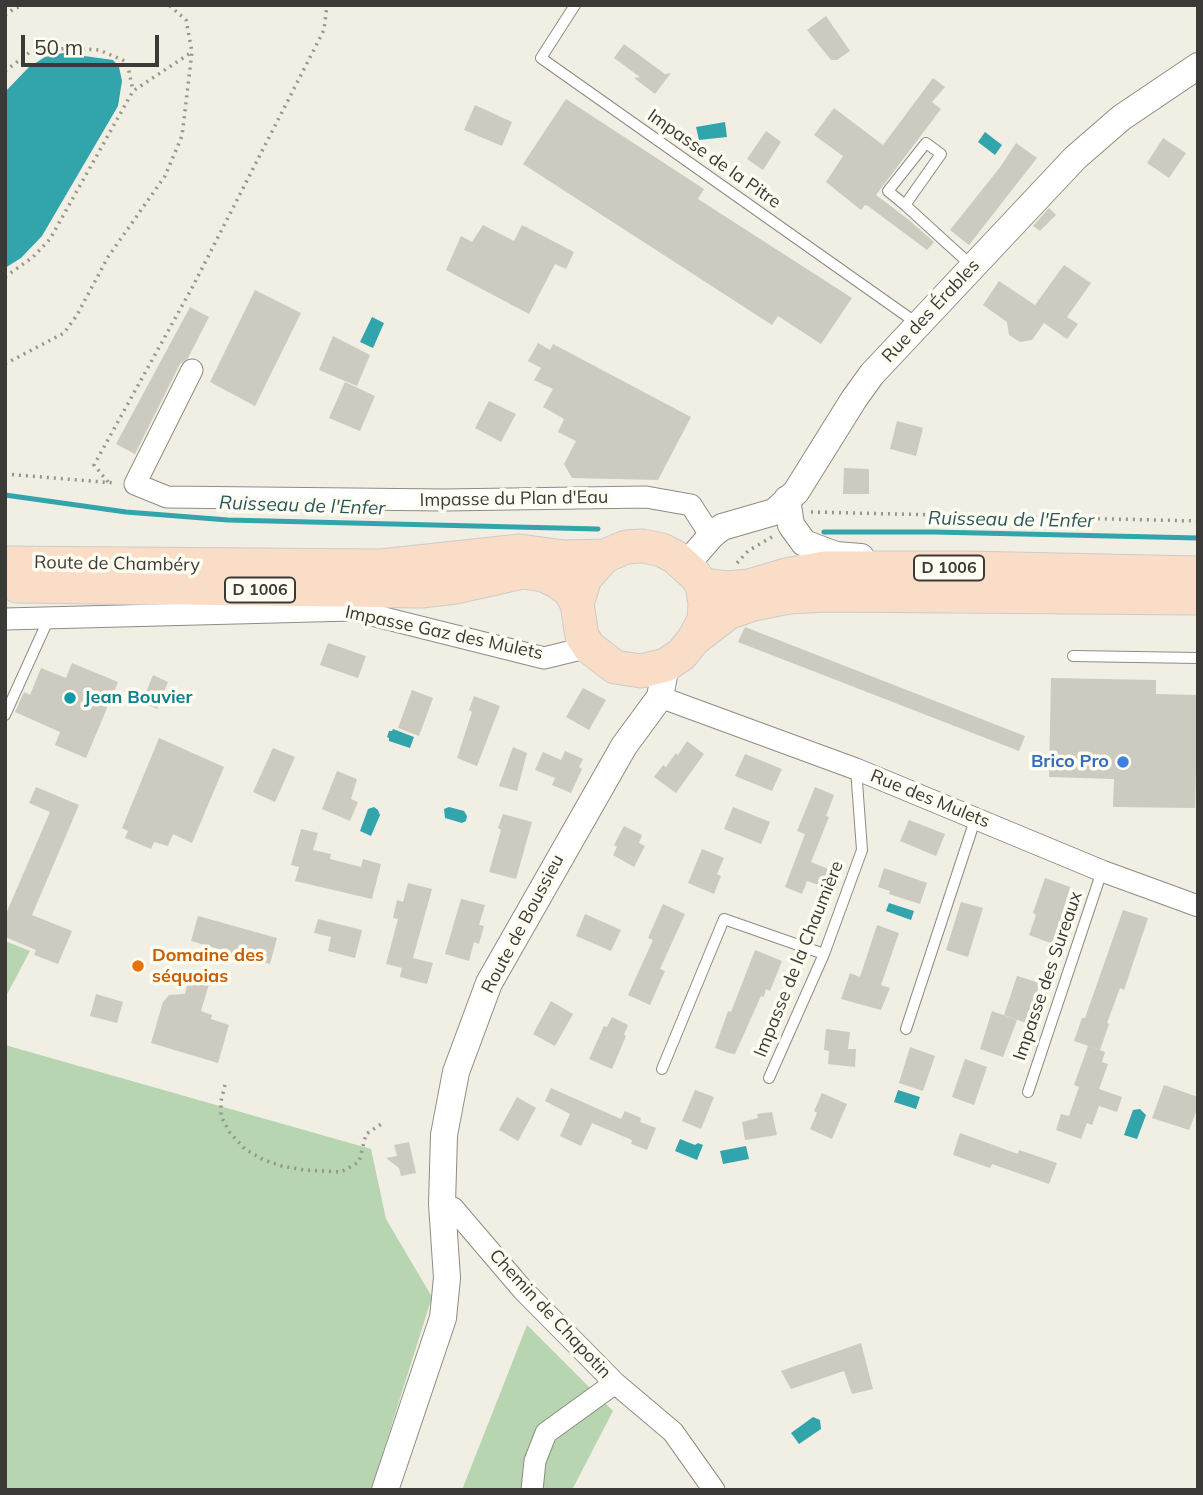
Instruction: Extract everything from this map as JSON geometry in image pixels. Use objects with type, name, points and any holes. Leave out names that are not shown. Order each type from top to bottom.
[{"type":"main road","points":[[643,546],[662,550],[705,580],[704,620],[694,639],[663,681],[641,671],[615,667],[589,647],[582,635],[577,604],[585,578],[605,556],[626,547],[643,546]]},
{"type":"main road","name":"Route de Chambéry","points":[[5,563],[381,566],[520,551],[565,557],[605,556]]},
{"type":"main road","name":"D 1006","points":[[705,580],[749,586],[786,575],[825,568],[1198,573]]},
{"type":"main road","name":"Route de Chambéry","points":[[5,586],[408,592],[456,587],[523,572],[544,575],[558,582],[570,591],[577,604]]},
{"type":"main road","name":"D 1006","points":[[694,639],[728,613],[753,604],[789,597],[839,595],[1198,598]]},
{"type":"street","name":"Rue des Érables","points":[[705,580],[711,536],[722,527],[736,522],[774,512],[789,512],[796,492],[872,374],[1100,134],[1198,66]]},
{"type":"street","points":[[135,484],[192,370]]},
{"type":"street","name":"Impasse du Plan d'Eau","points":[[135,484],[167,497],[444,500],[646,497],[691,505],[711,536]]},
{"type":"street","points":[[789,512],[804,543],[836,555],[967,568]]},
{"type":"street","name":"Impasse Gaz des Mulets","points":[[5,619],[352,610],[544,658],[589,647]]},
{"type":"street","name":"Rue des Mulets","points":[[663,681],[856,769],[1102,871],[1198,906]]},
{"type":"street","name":"Route de Boussieu","points":[[385,1490],[443,1318],[447,1278],[442,1204],[444,1135],[456,1072],[489,983],[663,681]]},
{"type":"street","name":"Chemin de Chapotin","points":[[442,1204],[453,1208],[523,1290],[615,1383],[546,1433],[535,1461],[532,1490]]},
{"type":"street","points":[[615,1383],[673,1432],[714,1490]]},
{"type":"lane","name":"Impasse de la Pitre","points":[[575,5],[541,58],[918,324]]},
{"type":"lane","points":[[905,205],[941,154],[926,143],[888,191],[973,267]]},
{"type":"lane","points":[[5,715],[49,618]]},
{"type":"lane","points":[[1073,656],[1198,658]]},
{"type":"lane","name":"Impasse de la Chaumière","points":[[769,1078],[824,954],[862,850],[856,769]]},
{"type":"lane","points":[[906,1028],[976,817]]},
{"type":"lane","name":"Impasse des Sureaux","points":[[1028,1092],[1102,871]]},
{"type":"lane","points":[[662,1069],[724,919],[824,954]]},
{"type":"path","points":[[5,15],[26,5]]},
{"type":"path","points":[[5,364],[64,334],[108,257],[165,176],[181,136],[192,52],[186,20],[169,5]]},
{"type":"path","points":[[108,482],[94,465],[193,286],[324,30],[327,5]]},
{"type":"path","points":[[5,71],[30,52],[70,48],[99,50],[127,62],[133,91]]},
{"type":"path","points":[[5,277],[33,257],[50,239],[133,91],[192,52]]},
{"type":"path","points":[[5,474],[135,484]]},
{"type":"path","points":[[705,580],[731,574],[739,559],[789,512],[1198,521]]},
{"type":"path","points":[[225,1085],[221,1116],[230,1133],[245,1149],[282,1166],[341,1172],[359,1162],[366,1134],[383,1123]]},
{"type":"green space","points":[[5,941],[30,951],[5,998]]},
{"type":"green space","points":[[5,1045],[371,1149],[386,1219],[432,1297],[371,1490],[5,1490]]},
{"type":"green space","points":[[527,1325],[613,1411],[572,1490],[462,1490]]},
{"type":"water","points":[[63,53],[113,60],[119,67],[122,81],[118,106],[42,236],[21,258],[5,268],[5,92],[29,67],[45,57]]},
{"type":"water","points":[[725,122],[727,137],[699,140],[696,127]]},
{"type":"water","points":[[985,132],[1002,145],[995,155],[978,142]]},
{"type":"water","points":[[372,317],[384,323],[373,348],[360,342]]},
{"type":"water","points":[[393,729],[414,737],[410,748],[389,741],[389,731]]},
{"type":"water","points":[[374,807],[380,815],[371,836],[360,831],[368,809]]},
{"type":"water","points":[[449,807],[464,811],[466,821],[462,823],[445,818],[444,809]]},
{"type":"water","points":[[889,903],[914,911],[911,920],[886,911]]},
{"type":"water","points":[[898,1090],[920,1097],[916,1109],[894,1102]]},
{"type":"water","points":[[1140,1109],[1146,1115],[1137,1139],[1124,1135],[1133,1110]]},
{"type":"water","points":[[680,1139],[703,1145],[697,1160],[675,1151]]},
{"type":"water","points":[[746,1146],[749,1159],[723,1164],[720,1151]]},
{"type":"water","points":[[813,1417],[820,1420],[821,1429],[799,1444],[791,1433]]},
{"type":"building","points":[[826,16],[850,51],[837,60],[831,60],[807,30]]},
{"type":"building","points":[[624,44],[665,74],[671,73],[655,94],[634,78],[640,77],[614,58]]},
{"type":"building","points":[[933,78],[945,87],[932,102],[941,109],[876,195],[934,242],[927,250],[868,206],[865,205],[861,210],[826,182],[843,156],[814,135],[834,108],[883,145]]},
{"type":"building","points":[[566,99],[704,189],[698,199],[852,298],[821,344],[778,316],[772,325],[523,164]]},
{"type":"building","points":[[475,105],[512,122],[502,146],[464,130]]},
{"type":"building","points":[[766,131],[781,142],[763,170],[747,159]]},
{"type":"building","points":[[1163,138],[1186,153],[1169,178],[1147,163]]},
{"type":"building","points":[[1016,143],[1037,158],[969,245],[950,230]]},
{"type":"building","points":[[1049,208],[1056,215],[1040,231],[1033,226]]},
{"type":"building","points":[[483,225],[514,241],[522,225],[574,252],[566,269],[555,264],[529,314],[446,270],[461,236],[472,242]]},
{"type":"building","points":[[1064,265],[1091,283],[1067,317],[1078,324],[1067,339],[1044,323],[1032,340],[1020,342],[1009,335],[1007,322],[983,305],[999,281],[1035,305]]},
{"type":"building","points":[[255,290],[301,313],[255,406],[210,382]]},
{"type":"building","points":[[190,307],[209,317],[188,358],[180,364],[135,454],[116,444]]},
{"type":"building","points":[[333,336],[370,355],[357,386],[319,370]]},
{"type":"building","points":[[538,343],[550,350],[553,344],[691,417],[658,480],[572,478],[564,464],[576,441],[558,432],[564,419],[543,407],[553,389],[534,380],[541,368],[528,361]]},
{"type":"building","points":[[345,382],[375,396],[360,431],[329,418]]},
{"type":"building","points":[[489,401],[516,414],[501,442],[475,428]]},
{"type":"building","points":[[897,421],[923,428],[916,456],[890,449]]},
{"type":"building","points":[[844,468],[869,469],[869,494],[843,494]]},
{"type":"building","points":[[745,627],[1025,736],[1019,751],[738,642]]},
{"type":"building","points":[[328,643],[366,656],[358,678],[320,665]]},
{"type":"building","name":"Jean Bouvier","points":[[72,663],[118,682],[86,758],[55,745],[60,732],[15,712],[24,692],[30,695],[41,668],[66,678]]},
{"type":"building","points":[[153,675],[168,682],[157,709],[142,702]]},
{"type":"building","name":"Brico Pro","points":[[1051,678],[1156,680],[1156,694],[1198,695],[1195,808],[1113,807],[1114,779],[1049,777]]},
{"type":"building","points":[[583,688],[606,700],[589,730],[566,717]]},
{"type":"building","points":[[412,690],[433,698],[419,736],[398,728]]},
{"type":"building","points":[[474,696],[500,706],[477,766],[457,758],[472,712],[469,710]]},
{"type":"building","points":[[159,738],[224,767],[192,843],[173,834],[168,846],[154,842],[151,849],[125,838],[128,831],[122,828]]},
{"type":"building","points":[[687,741],[704,754],[676,793],[654,777],[676,753],[678,755]]},
{"type":"building","points":[[513,747],[527,753],[517,791],[499,786]]},
{"type":"building","points":[[273,748],[295,757],[275,802],[253,792]]},
{"type":"building","points":[[565,751],[583,759],[579,767],[582,769],[571,793],[552,785],[555,778],[535,770],[543,752],[561,760]]},
{"type":"building","points":[[745,754],[782,769],[772,791],[735,776]]},
{"type":"building","points":[[337,771],[357,779],[351,799],[358,802],[350,821],[322,809]]},
{"type":"building","points":[[36,787],[79,805],[32,915],[72,931],[58,964],[34,955],[36,950],[5,937],[5,916],[50,812],[29,803]]},
{"type":"building","points":[[815,787],[834,795],[826,816],[829,817],[811,862],[833,871],[827,888],[807,881],[802,894],[785,887],[805,834],[797,831]]},
{"type":"building","points":[[733,807],[770,822],[761,844],[724,829]]},
{"type":"building","points":[[503,814],[532,822],[516,879],[489,872]]},
{"type":"building","points":[[909,820],[945,834],[936,856],[900,841]]},
{"type":"building","points":[[624,826],[642,835],[639,843],[645,846],[634,867],[613,855],[617,847],[614,845]]},
{"type":"building","points":[[301,829],[318,833],[313,850],[331,854],[330,859],[361,867],[363,859],[381,864],[372,899],[295,881],[299,867],[291,865]]},
{"type":"building","points":[[702,849],[724,858],[717,874],[721,876],[714,894],[688,883]]},
{"type":"building","points":[[884,868],[927,883],[920,904],[889,894],[890,891],[878,887]]},
{"type":"building","points":[[1045,878],[1070,887],[1053,944],[1029,935]]},
{"type":"building","points":[[408,883],[432,889],[413,958],[433,963],[427,984],[400,977],[402,968],[386,964],[398,919],[393,918],[397,900],[403,902]]},
{"type":"building","points":[[461,899],[485,905],[479,925],[484,926],[479,944],[474,942],[469,961],[445,954]]},
{"type":"building","points":[[961,902],[983,908],[968,957],[946,950]]},
{"type":"building","points":[[663,904],[685,914],[660,969],[665,971],[650,1005],[628,995],[653,940],[648,938]]},
{"type":"building","points":[[1123,910],[1148,918],[1124,990],[1120,988],[1107,1023],[1109,1024],[1100,1050],[1074,1041],[1082,1018],[1085,1018]]},
{"type":"building","points":[[585,914],[621,930],[611,951],[576,936]]},
{"type":"building","points":[[198,916],[277,938],[270,964],[191,941]]},
{"type":"building","points":[[318,919],[362,930],[355,958],[328,951],[331,937],[314,933]]},
{"type":"building","points":[[877,925],[899,933],[881,985],[890,988],[881,1010],[841,999],[850,973],[860,977]]},
{"type":"building","points":[[755,950],[782,961],[770,991],[766,989],[764,997],[761,996],[735,1054],[729,1053],[715,1048]]},
{"type":"building","points":[[1017,976],[1040,983],[1026,1023],[1004,1015]]},
{"type":"building","points":[[189,977],[209,984],[201,1011],[212,1015],[211,1019],[229,1025],[218,1063],[151,1043],[163,1002],[169,995],[185,994]]},
{"type":"building","points":[[96,994],[123,1002],[117,1023],[90,1016]]},
{"type":"building","points":[[551,1001],[573,1014],[555,1046],[533,1034]]},
{"type":"building","points":[[992,1011],[1017,1020],[1003,1057],[980,1049]]},
{"type":"building","points":[[612,1017],[628,1025],[612,1069],[589,1059],[604,1026],[607,1027]]},
{"type":"building","points":[[826,1029],[850,1032],[848,1049],[856,1049],[855,1067],[828,1064],[829,1051],[824,1050]]},
{"type":"building","points":[[1088,1046],[1105,1052],[1102,1062],[1108,1064],[1099,1089],[1122,1097],[1117,1112],[1099,1106],[1092,1125],[1087,1123],[1081,1139],[1056,1130],[1061,1114],[1069,1116],[1079,1087],[1074,1085]]},
{"type":"building","points":[[910,1047],[935,1056],[923,1091],[899,1083]]},
{"type":"building","points":[[965,1059],[987,1067],[974,1105],[952,1097]]},
{"type":"building","points":[[1164,1085],[1198,1097],[1198,1107],[1189,1130],[1152,1118]]},
{"type":"building","points":[[551,1088],[621,1119],[625,1111],[641,1118],[640,1122],[656,1128],[647,1150],[631,1144],[632,1140],[592,1123],[581,1146],[560,1136],[570,1114],[545,1101]]},
{"type":"building","points":[[695,1090],[714,1097],[701,1129],[682,1121]]},
{"type":"building","points":[[822,1093],[847,1104],[832,1139],[810,1129]]},
{"type":"building","points":[[517,1097],[536,1108],[518,1141],[499,1130]]},
{"type":"building","points":[[772,1112],[777,1135],[745,1140],[742,1122],[758,1118],[757,1114]]},
{"type":"building","points":[[960,1133],[1018,1154],[1019,1150],[1057,1163],[1049,1184],[992,1164],[990,1168],[953,1155]]},
{"type":"building","points":[[409,1142],[416,1173],[401,1176],[399,1168],[386,1158],[397,1156],[394,1145]]},
{"type":"building","points":[[861,1343],[873,1389],[852,1394],[844,1371],[791,1389],[781,1371]]},
{"type":"waterway","name":"Ruisseau de l'Enfer","points":[[5,495],[126,512],[228,520],[598,529]]},
{"type":"waterway","name":"Ruisseau de l'Enfer","points":[[824,532],[1198,538]]},
{"type":"place","name":"Jean Bouvier","points":[[70,698]]},
{"type":"place","name":"Brico Pro","points":[[1123,762]]},
{"type":"place","name":"Domaine des séquoias","points":[[138,966]]}]
